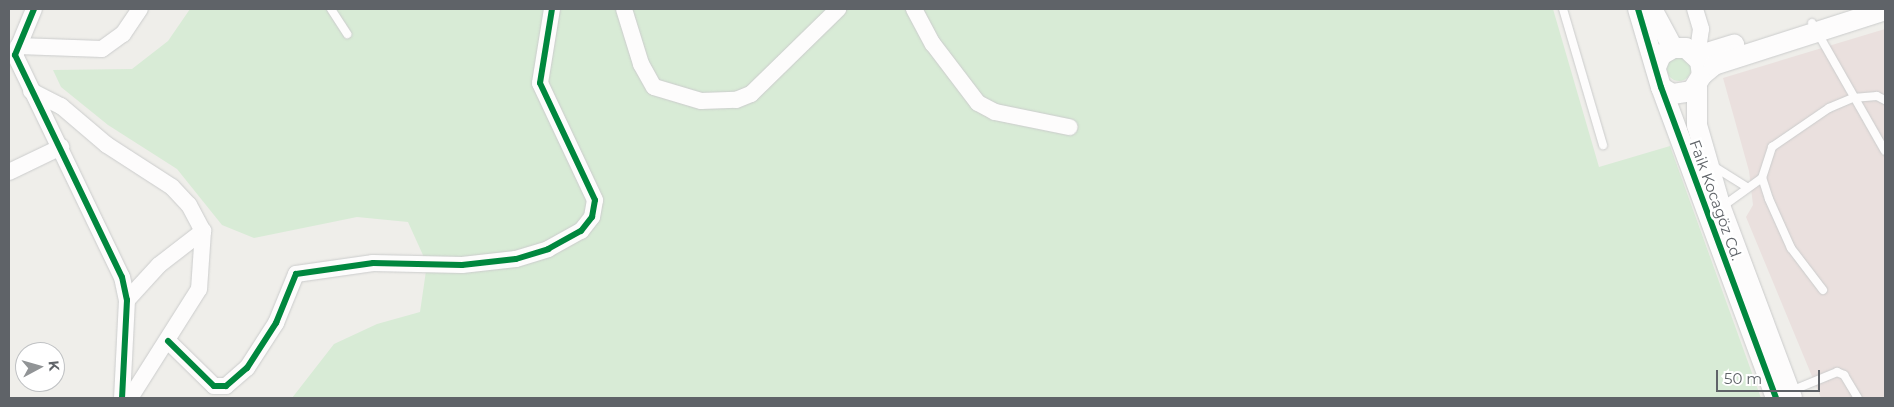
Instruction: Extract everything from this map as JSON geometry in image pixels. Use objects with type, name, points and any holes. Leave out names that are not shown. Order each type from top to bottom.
[{"type":"street","points":[[34,9],[18,46],[18,67],[61,147],[122,277],[126,300],[122,398]]},
{"type":"street","points":[[18,46],[102,49],[123,34],[140,9]]},
{"type":"street","points":[[168,341],[214,386],[226,386],[247,368],[276,323],[296,274],[373,263],[462,265],[516,259],[548,249],[581,231],[592,217],[595,200],[540,83],[552,9]]},
{"type":"street","points":[[624,9],[641,64],[654,87],[701,101],[736,100],[751,94],[838,9]]},
{"type":"street","points":[[914,9],[933,44],[978,103],[995,112],[1069,127]]},
{"type":"street","name":"Faik Kocagöz Cd.","points":[[1638,9],[1658,77],[1786,396]]},
{"type":"street","points":[[1652,9],[1672,48]]},
{"type":"street","points":[[1695,9],[1701,29],[1697,125],[1721,208],[1786,396]]},
{"type":"street","points":[[1699,72],[1686,48],[1672,48],[1661,55],[1658,77],[1679,95],[1699,72],[1814,27],[1853,9]]},
{"type":"street","points":[[1814,27],[1885,10]]},
{"type":"street","points":[[30,91],[61,106],[107,145],[172,187],[189,205],[203,231],[199,289],[168,341],[130,398]]},
{"type":"street","points":[[9,172],[61,147]]},
{"type":"street","points":[[126,300],[159,265],[203,231]]},
{"type":"lane","points":[[331,9],[347,34]]},
{"type":"lane","points":[[1563,9],[1603,145]]},
{"type":"lane","points":[[1814,27],[1885,151]]},
{"type":"lane","points":[[1823,290],[1790,248],[1762,178],[1772,147],[1804,123],[1853,98],[1876,96],[1885,100]]},
{"type":"lane","points":[[1708,162],[1746,186]]},
{"type":"lane","points":[[1721,208],[1746,186],[1762,178]]},
{"type":"lane","points":[[1786,396],[1837,372],[1844,375],[1858,398]]},
{"type":"shaded area","points":[[1885,29],[1885,398],[1821,398],[1746,217],[1753,205],[1749,171],[1723,78]]},
{"type":"green space","points":[[190,9],[1553,9],[1599,167],[1670,146],[1761,398],[292,398],[334,344],[377,324],[420,312],[427,264],[408,222],[357,217],[254,238],[222,225],[177,169],[108,125],[61,87],[53,70],[132,69],[168,41]]},
{"type":"green space","points":[[1679,57],[1684,58],[1690,64],[1690,74],[1684,80],[1679,81],[1674,80],[1668,74],[1667,69],[1668,64],[1674,58]]},
{"type":"cycle path","points":[[34,9],[15,55],[122,277],[127,300],[122,398]]},
{"type":"cycle path","points":[[168,341],[214,386],[226,386],[247,368],[276,323],[296,274],[373,263],[462,265],[516,259],[548,249],[581,231],[592,217],[595,200],[540,83],[552,9]]},
{"type":"cycle path","points":[[1638,9],[1661,87],[1776,398]]}]
